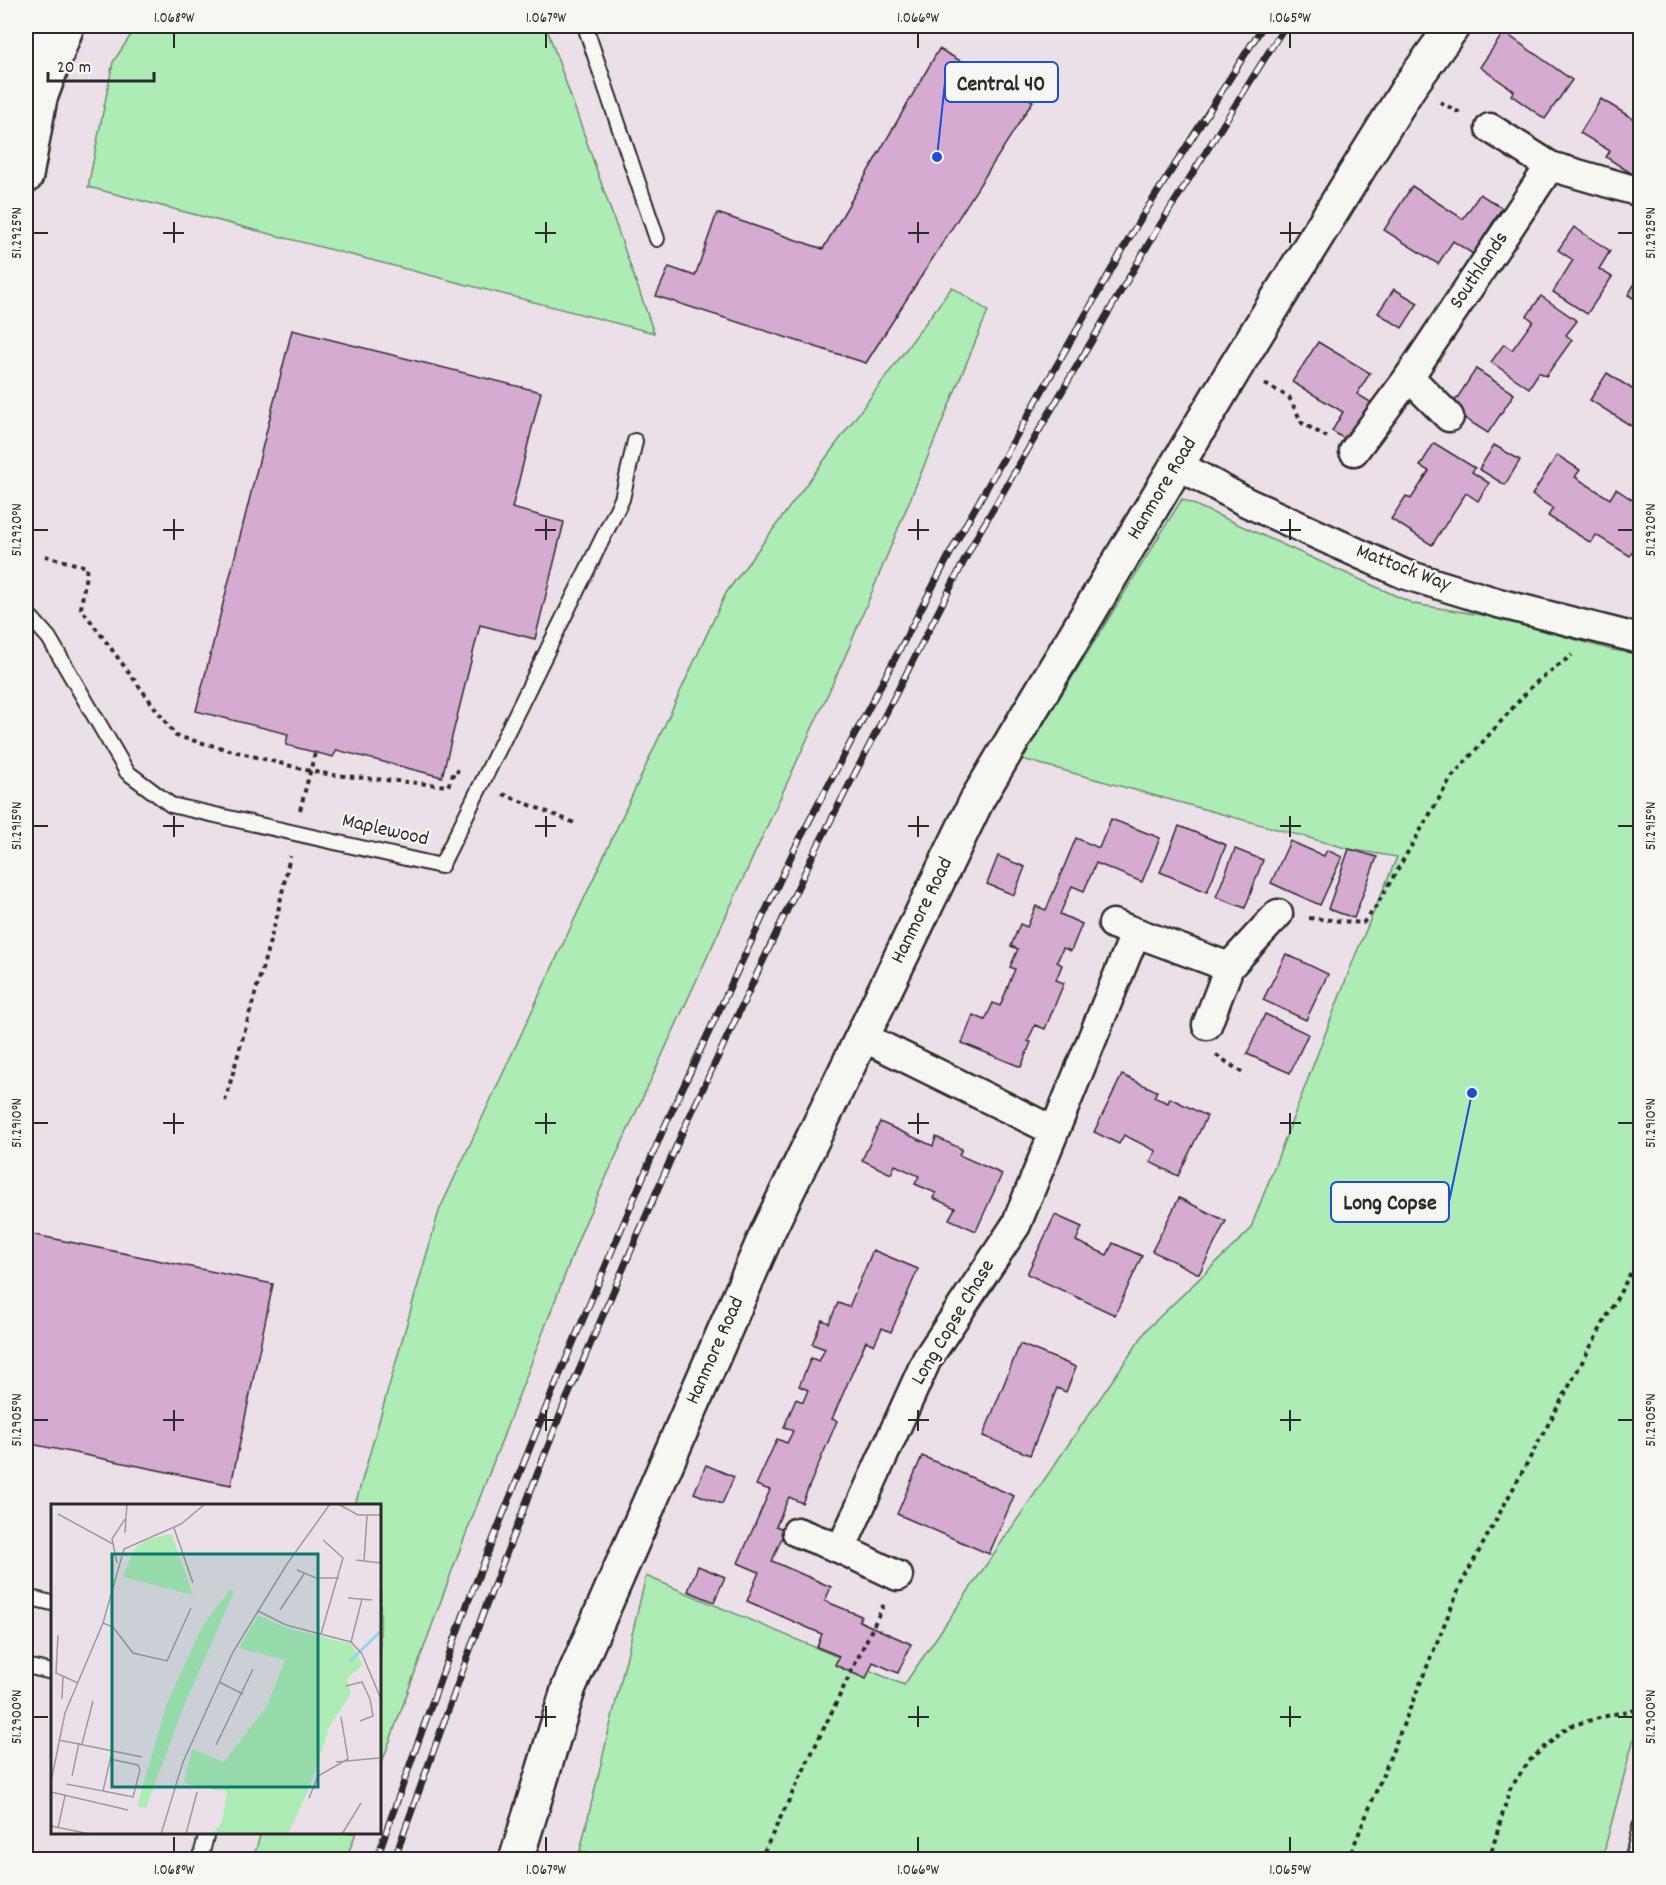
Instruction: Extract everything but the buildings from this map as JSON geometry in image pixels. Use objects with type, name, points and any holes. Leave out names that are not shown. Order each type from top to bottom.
[{"type":"street","points":[[36,26],[40,98]]},
{"type":"street","points":[[26,176],[40,98],[68,26]]},
{"type":"street","name":"Hanmore Road","points":[[516,1860],[569,1687],[768,1231],[978,798],[1235,368],[1409,87],[1453,26]]},
{"type":"street","points":[[1490,128],[1551,166],[1641,192]]},
{"type":"street","name":"Southlands","points":[[1354,451],[1409,377],[1551,166]]},
{"type":"street","points":[[1409,377],[1449,417]]},
{"type":"street","name":"Mattock Way","points":[[1178,465],[1246,502],[1404,574],[1498,603],[1641,639]]},
{"type":"street","points":[[1207,1025],[1229,967],[1278,914]]},
{"type":"street","name":"Long Copse Chase","points":[[841,1549],[927,1359],[1016,1225],[1054,1131],[1124,929],[1229,967]]},
{"type":"street","points":[[863,1037],[1054,1131]]},
{"type":"street","points":[[797,1532],[841,1549],[898,1576]]},
{"type":"lane","points":[[585,26],[657,239]]},
{"type":"lane","name":"Maplewood","points":[[26,612],[49,638],[127,772],[171,805],[441,866],[622,499],[635,441]]},
{"type":"lane","points":[[26,1597],[51,1603]]},
{"type":"lane","points":[[26,1666],[51,1672]]},
{"type":"lane","points":[[1632,1860],[1641,1827]]},
{"type":"lane","points":[[200,1860],[207,1834]]},
{"type":"path","points":[[1409,87],[1490,128]]},
{"type":"path","points":[[1235,368],[1289,397],[1302,423],[1354,451]]},
{"type":"path","points":[[45,556],[87,567],[81,608],[176,736],[310,771],[334,775],[448,786],[455,770],[481,785],[578,824]]},
{"type":"path","points":[[1278,914],[1363,923],[1375,908],[1451,778],[1533,685],[1603,631]]},
{"type":"path","points":[[225,1101],[277,915],[315,753]]},
{"type":"path","points":[[1348,1860],[1460,1586],[1641,1256]]},
{"type":"path","points":[[760,1860],[898,1576]]},
{"type":"path","points":[[1489,1860],[1510,1789],[1529,1761],[1569,1726],[1622,1712],[1641,1710]]},
{"type":"green space","points":[[137,26],[546,26],[654,333],[88,187],[113,62]]},
{"type":"green space","points":[[952,287],[988,311],[848,650],[582,1230],[453,1568],[381,1765],[381,1504],[355,1504],[439,1211],[726,593]]},
{"type":"green space","points":[[1182,499],[1414,604],[1499,618],[1612,650],[1640,654],[1640,1715],[1602,1859],[623,1860],[580,1851],[646,1576],[904,1685],[1148,1328],[1250,1230],[1355,956],[1397,857],[1349,849],[1022,759]]},
{"type":"green space","points":[[260,1834],[356,1834],[346,1859],[253,1859]]},
{"type":"railway","points":[[376,1860],[468,1602],[551,1395],[663,1130],[794,850],[962,531],[1138,223],[1263,26]]},
{"type":"railway","points":[[394,1860],[484,1611],[564,1405],[682,1133],[812,857],[976,538],[1155,233],[1285,26]]},
{"type":"place","name":"Central 40","points":[[937,157]]},
{"type":"place","name":"Long Copse","points":[[1472,1093]]}]
